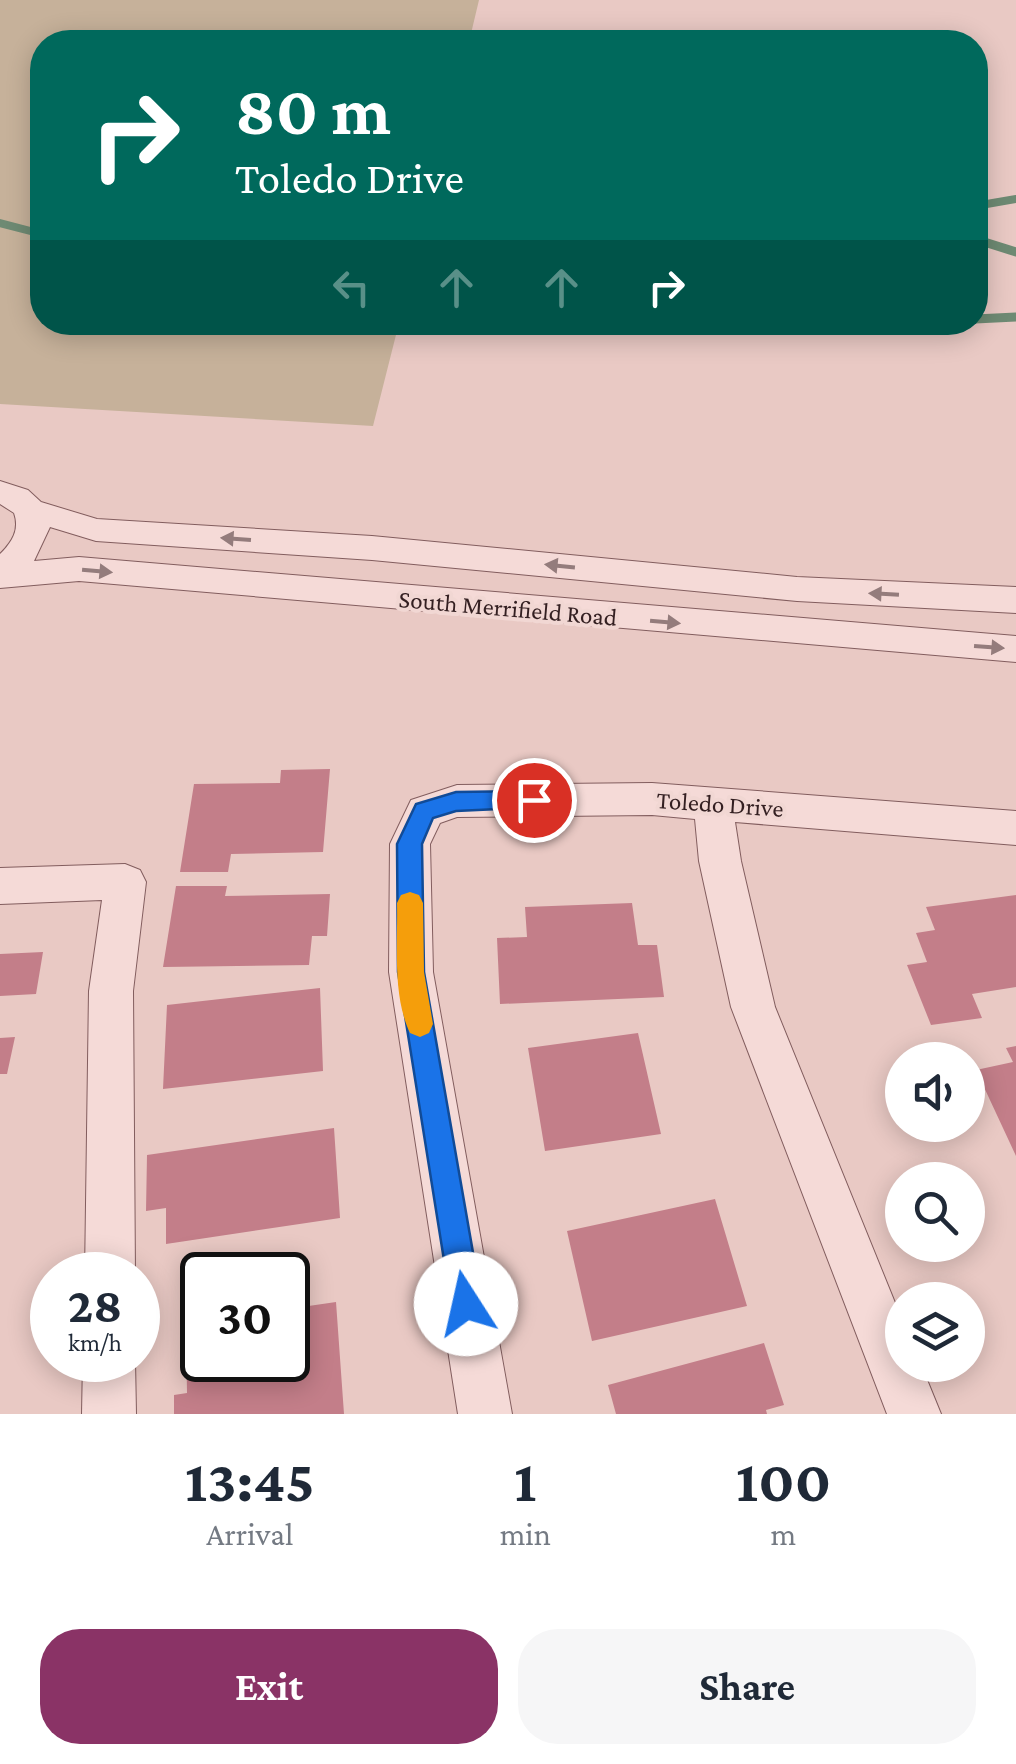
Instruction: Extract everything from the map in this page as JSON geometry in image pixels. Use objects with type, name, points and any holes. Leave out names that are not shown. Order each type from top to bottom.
[{"type":"street","name":"South Merrifield Road","points":[[0,492],[12,495],[31,510],[96,530],[372,548],[797,589],[1016,600]]},
{"type":"street","points":[[0,574],[33,538],[35,523],[31,510]]},
{"type":"street","name":"South Merrifield Road","points":[[0,574],[79,569],[1016,649]]},
{"type":"street","name":"Toledo Drive","points":[[485,1414],[411,972],[410,844],[424,811],[456,801],[652,798],[1016,828]]},
{"type":"street","points":[[712,803],[720,861],[753,1007],[914,1414]]},
{"type":"street","points":[[0,886],[125,882],[111,991],[110,1252]]},
{"type":"street","points":[[109,1382],[109,1414]]},
{"type":"shaded area","points":[[0,0],[479,0],[472,30],[30,30],[30,335],[396,335],[373,426],[0,404]]},
{"type":"building","points":[[330,769],[323,852],[231,854],[228,872],[180,872],[194,784],[280,783],[281,770]]},
{"type":"building","points":[[176,886],[227,886],[225,896],[330,894],[327,936],[312,936],[309,965],[163,967]]},
{"type":"building","points":[[1016,895],[1016,987],[972,994],[982,1018],[931,1025],[907,965],[927,962],[916,933],[935,930],[926,907]]},
{"type":"building","points":[[632,903],[638,945],[657,945],[664,997],[500,1004],[497,938],[527,937],[525,907]]},
{"type":"building","points":[[43,952],[36,994],[0,996],[0,954]]},
{"type":"building","points":[[320,988],[323,1071],[163,1089],[167,1005]]},
{"type":"building","points":[[638,1033],[661,1134],[545,1151],[528,1048]]},
{"type":"building","points":[[15,1037],[7,1074],[0,1074],[0,1038]]},
{"type":"building","points":[[1016,1046],[1016,1156],[985,1089],[985,1068],[1013,1062],[1006,1048]]},
{"type":"building","points":[[334,1128],[340,1218],[166,1244],[166,1208],[146,1211],[147,1155]]},
{"type":"building","points":[[715,1199],[747,1306],[592,1341],[567,1231]]},
{"type":"building","points":[[336,1302],[344,1414],[174,1414],[174,1395],[187,1393],[187,1382],[310,1382],[310,1306]]},
{"type":"building","points":[[764,1343],[784,1405],[766,1410],[767,1414],[616,1414],[608,1385]]},
{"type":"waterway","points":[[988,204],[1016,199]]},
{"type":"waterway","points":[[0,223],[30,231]]},
{"type":"waterway","points":[[988,243],[1016,252]]},
{"type":"waterway","points":[[988,318],[1016,317]]},
{"type":"slow traffic","points":[[410,903],[411,972],[420,1024]]},
{"type":"route","points":[[466,1304],[411,972],[410,844],[424,811],[456,801],[534,800]]}]
